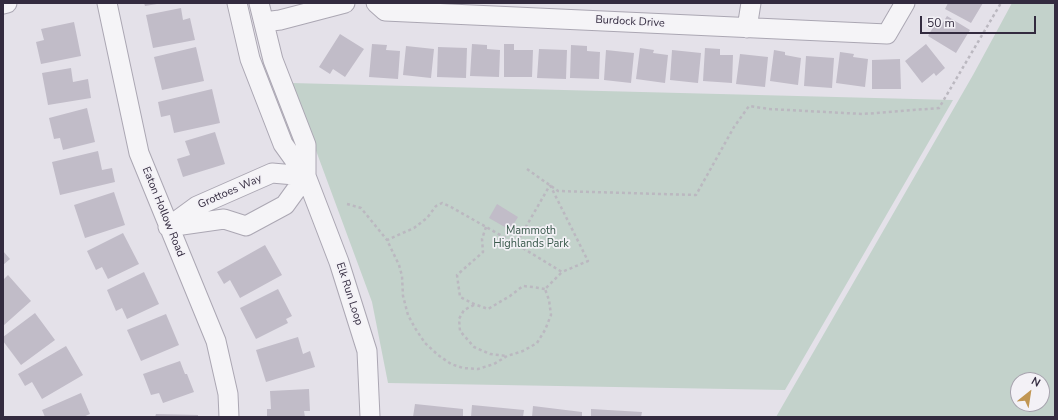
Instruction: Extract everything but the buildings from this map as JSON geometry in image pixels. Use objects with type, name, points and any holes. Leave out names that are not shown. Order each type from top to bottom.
[{"type":"street","points":[[3,4],[7,3]]},
{"type":"street","name":"Eaton Hollow Road","points":[[107,3],[139,153],[168,227],[216,341],[228,394],[229,417]]},
{"type":"street","name":"Elk Run Loop","points":[[237,3],[250,59],[283,144],[306,176],[338,262],[367,351],[370,417]]},
{"type":"street","name":"Elk Run Loop","points":[[259,3],[273,60],[306,145],[306,176]]},
{"type":"street","points":[[264,22],[280,20],[345,3]]},
{"type":"street","name":"Burdock Drive","points":[[376,3],[385,11],[520,10],[747,28],[887,34],[905,3]]},
{"type":"street","points":[[747,28],[751,3]]},
{"type":"street","name":"Grottoes Way","points":[[168,227],[197,206],[216,199],[272,173],[306,176]]},
{"type":"street","name":"Grottoes Way","points":[[168,227],[224,219],[246,226],[285,205],[306,176]]},
{"type":"street","points":[[216,199],[224,219]]},
{"type":"path","points":[[527,169],[558,191],[696,195],[734,127],[749,106],[770,109],[863,114],[939,108],[1001,3]]},
{"type":"path","points":[[516,244],[550,186]]},
{"type":"path","points":[[545,289],[562,272],[588,261],[550,186]]},
{"type":"path","points":[[387,240],[414,228],[427,218],[436,206],[442,203],[516,244],[562,272]]},
{"type":"path","points":[[347,204],[361,208],[387,240],[399,265],[402,276],[403,296],[408,315],[425,344],[447,361],[463,368],[478,369],[494,364],[507,356],[523,351],[537,342],[545,330],[551,315],[549,300],[545,289]]},
{"type":"path","points":[[486,227],[482,239],[483,252],[456,275],[460,297],[488,309],[510,296],[523,286],[545,289]]},
{"type":"path","points":[[474,304],[464,310],[459,319],[460,331],[474,347],[490,354],[507,356]]},
{"type":"green space","points":[[1012,3],[1055,3],[1055,417],[776,417],[973,75]]},
{"type":"green space","name":"Mammoth Highlands Park","points":[[291,83],[953,100],[785,390],[388,383],[372,302]]}]
